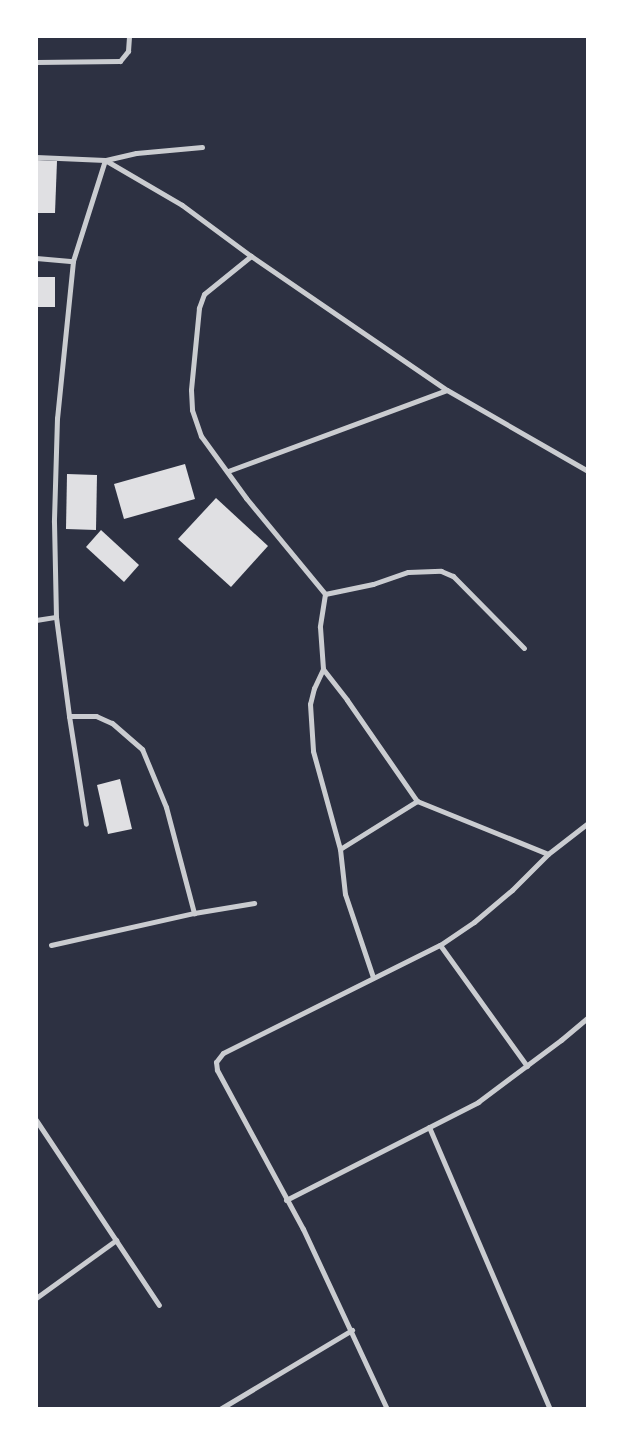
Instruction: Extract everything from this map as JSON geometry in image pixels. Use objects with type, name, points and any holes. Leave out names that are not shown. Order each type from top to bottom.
[{"type":"street","points":[[36,62],[120,61],[128,51],[129,36]]},
{"type":"street","points":[[36,157],[105,160],[136,153],[202,147]]},
{"type":"street","points":[[105,160],[182,205],[250,256],[447,390],[588,471]]},
{"type":"street","points":[[86,824],[56,617],[54,522],[57,418],[73,261],[105,160]]},
{"type":"street","points":[[250,256],[211,286],[204,294],[198,308],[191,390],[192,410],[201,436],[246,498],[325,594],[320,627],[323,669],[314,688],[310,704],[313,751],[340,849],[345,894],[373,977]]},
{"type":"street","points":[[36,258],[73,261]]},
{"type":"street","points":[[228,471],[447,390]]},
{"type":"street","points":[[325,594],[373,584],[408,572],[441,571],[453,576],[524,648]]},
{"type":"street","points":[[36,620],[56,617]]},
{"type":"street","points":[[323,669],[348,700],[417,800],[548,854]]},
{"type":"street","points":[[69,716],[96,716],[112,723],[142,749],[166,808],[194,914]]},
{"type":"street","points":[[340,849],[417,800]]},
{"type":"street","points":[[387,1409],[352,1330],[302,1229],[217,1070],[218,1057],[373,977],[422,955],[440,944],[474,922],[512,890],[548,854],[588,822]]},
{"type":"street","points":[[51,945],[254,903]]},
{"type":"street","points":[[440,944],[527,1066]]},
{"type":"street","points":[[286,1200],[478,1102],[588,1017]]},
{"type":"street","points":[[36,1120],[159,1305]]},
{"type":"street","points":[[429,1127],[550,1409]]},
{"type":"street","points":[[36,1298],[116,1240]]},
{"type":"street","points":[[220,1409],[352,1330]]},
{"type":"building","points":[[36,160],[57,161],[55,213],[36,213]]},
{"type":"building","points":[[36,277],[55,277],[55,307],[36,307]]},
{"type":"building","points":[[185,464],[195,499],[124,519],[114,484]]},
{"type":"building","points":[[67,474],[97,475],[96,530],[66,529]]},
{"type":"building","points":[[216,498],[268,546],[231,587],[178,539]]},
{"type":"building","points":[[101,530],[139,565],[124,582],[86,547]]},
{"type":"building","points":[[120,779],[132,829],[108,834],[97,785]]}]
